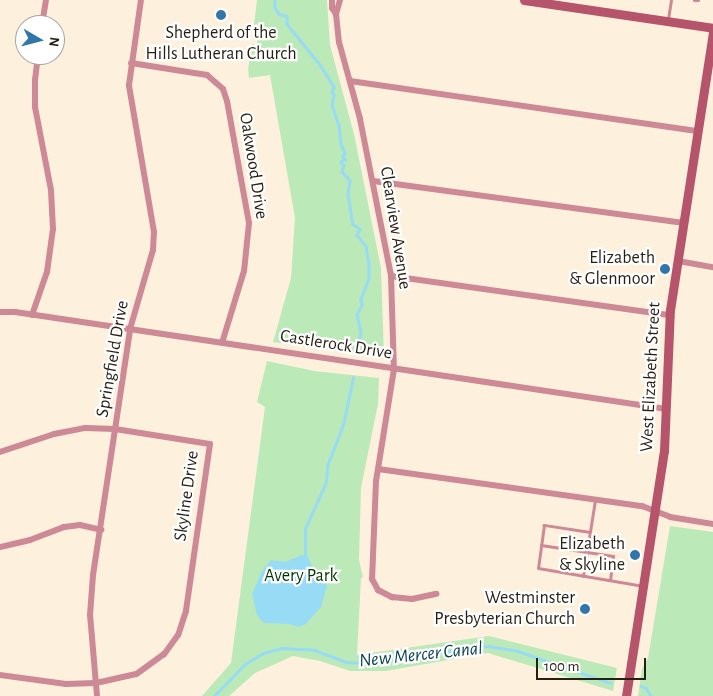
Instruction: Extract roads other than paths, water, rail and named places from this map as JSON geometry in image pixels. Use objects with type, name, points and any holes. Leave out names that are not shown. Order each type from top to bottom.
[{"type":"main road","points":[[529,0],[586,5],[713,29]]},
{"type":"main road","name":"West Elizabeth Street","points":[[626,696],[665,440],[670,315],[698,131],[709,81],[713,29]]},
{"type":"street","points":[[44,15],[46,0]]},
{"type":"street","name":"Springfield Drive","points":[[97,696],[90,615],[93,575],[130,329],[152,250],[154,232],[130,98],[132,63],[141,0]]},
{"type":"street","name":"Clearview Avenue","points":[[332,0],[332,8],[336,14]]},
{"type":"street","name":"Clearview Avenue","points":[[340,0],[336,14],[343,60],[350,80],[373,181],[391,276],[394,369],[378,469],[371,569],[374,585],[383,594],[404,599],[436,594]]},
{"type":"street","name":"Oakwood Drive","points":[[132,63],[208,75],[223,89],[227,101],[249,223],[244,271],[222,343]]},
{"type":"street","points":[[32,315],[47,272],[53,229],[51,190],[35,107],[34,80],[36,65]]},
{"type":"street","points":[[350,80],[698,131]]},
{"type":"street","points":[[373,181],[684,223]]},
{"type":"street","points":[[678,261],[713,267]]},
{"type":"street","points":[[391,276],[670,315]]},
{"type":"street","name":"Castlerock Drive","points":[[0,312],[130,329],[667,409]]},
{"type":"street","name":"Skyline Drive","points":[[0,452],[69,430],[115,429],[210,444],[186,610],[178,635],[164,654],[148,668],[128,677],[96,683]]},
{"type":"street","points":[[378,469],[642,506],[670,517],[713,524]]},
{"type":"street","points":[[0,547],[30,540],[64,527],[80,526],[101,530]]},
{"type":"street","points":[[0,675],[66,684],[96,683]]},
{"type":"lane","points":[[668,22],[671,0]]},
{"type":"lane","points":[[583,576],[595,500]]},
{"type":"lane","points":[[590,532],[544,525],[538,568],[644,586]]},
{"type":"lane","points":[[541,545],[613,556],[610,580]]},
{"type":"water","points":[[302,555],[308,557],[312,566],[322,573],[327,586],[321,607],[306,624],[298,627],[290,624],[264,623],[257,615],[252,594],[262,571],[271,560],[285,562]]},
{"type":"waterway","points":[[275,0],[275,7],[279,14],[287,16],[287,24],[321,66],[334,87],[332,105],[339,125],[341,144],[345,153],[343,156],[345,159],[341,162],[344,165],[342,172],[350,180],[348,194],[353,224],[360,229],[357,235],[366,246],[369,264],[369,279],[361,299],[362,305],[357,315],[361,332],[358,348]]},
{"type":"waterway","points":[[305,555],[305,529],[326,482],[327,466],[343,425],[353,378]]},
{"type":"waterway","name":"New Mercer Canal","points":[[214,696],[245,664],[263,653],[282,648],[315,650],[346,662],[365,663],[488,646],[518,651],[611,683]]},
{"type":"waterway","name":"New Mercer Canal","points":[[641,686],[646,688],[651,696]]},
{"type":"place","name":"Shepherd of the Hills Lutheran Church","points":[[221,15]]},
{"type":"place","name":"Elizabeth & Glenmoor","points":[[665,269]]},
{"type":"place","name":"Elizabeth & Skyline","points":[[635,555]]},
{"type":"place","name":"Westminster Presbyterian Church","points":[[585,609]]},
{"type":"park label","name":"Avery Park","points":[[301,576]]}]
